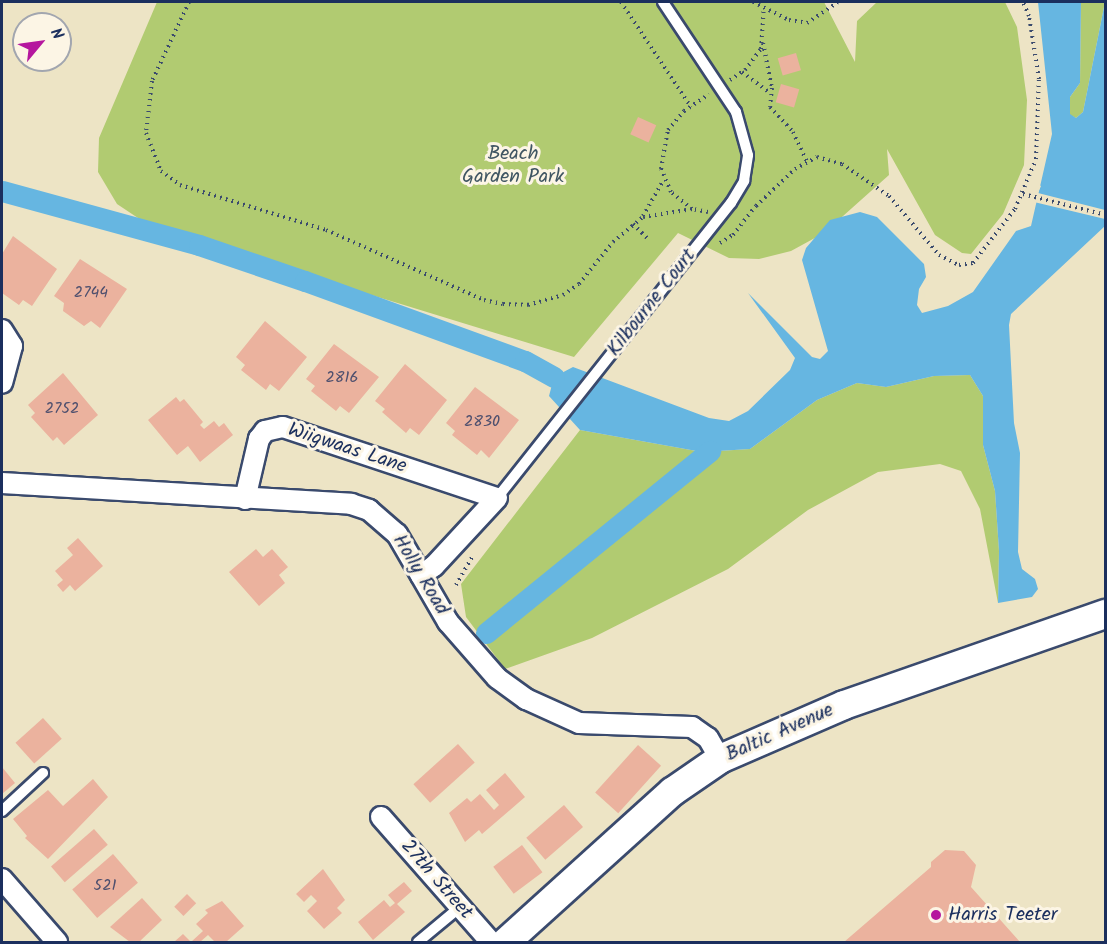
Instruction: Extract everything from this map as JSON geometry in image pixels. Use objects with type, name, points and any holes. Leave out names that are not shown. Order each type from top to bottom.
[{"type":"street","points":[[2,330],[12,346],[2,383]]},
{"type":"street","name":"Wiigwaas Lane","points":[[245,499],[259,439],[266,431],[283,427],[497,498]]},
{"type":"street","name":"Holly Road","points":[[2,483],[351,504],[369,510],[397,534],[468,649],[497,678],[526,699],[579,723],[692,727],[708,738],[720,759]]},
{"type":"street","name":"Kilbourne Court","points":[[421,575],[434,566],[497,498]]},
{"type":"street","name":"Baltic Avenue","points":[[506,942],[672,792],[720,759],[844,705],[1106,614]]},
{"type":"street","name":"27th Street","points":[[381,817],[491,942]]},
{"type":"street","points":[[2,879],[57,942]]},
{"type":"lane","name":"Kilbourne Court","points":[[497,498],[725,210],[744,181],[748,155],[736,112],[663,2]]},
{"type":"lane","points":[[2,811],[43,773]]},
{"type":"lane","points":[[418,942],[460,907]]},
{"type":"path","points":[[189,2],[152,81],[146,133],[161,171],[180,185],[326,230],[484,300],[502,304],[528,305],[563,295],[579,284],[642,217],[664,180]]},
{"type":"path","points":[[621,2],[691,106]]},
{"type":"path","points":[[753,2],[764,10],[807,23],[838,2]]},
{"type":"path","points":[[715,246],[733,235],[756,206],[807,162],[817,157],[861,174],[889,196],[939,255],[959,265],[973,263],[1023,194],[1036,159],[1039,79],[1029,16],[1023,2]]},
{"type":"path","points":[[764,10],[763,42],[771,107],[793,132],[807,162]]},
{"type":"path","points":[[692,209],[671,192],[664,180],[662,150],[668,130],[691,106],[742,72],[763,42]]},
{"type":"path","points":[[742,72],[771,94]]},
{"type":"path","points":[[1023,194],[1106,215]]},
{"type":"path","points":[[642,217],[692,209],[725,210],[756,206]]},
{"type":"path","points":[[633,224],[650,240]]},
{"type":"path","points":[[456,585],[460,572]]},
{"type":"green space","name":"Beach Garden Park","points":[[157,2],[824,2],[855,62],[857,21],[877,2],[1005,2],[1017,27],[1027,100],[1024,165],[1003,214],[971,254],[962,253],[935,235],[887,149],[889,175],[824,233],[791,251],[759,259],[729,258],[678,233],[574,357],[153,228],[117,204],[98,172],[99,138]]},
{"type":"green space","points":[[1081,2],[1105,2],[1083,112],[1076,118],[1070,115],[1070,97],[1080,83]]},
{"type":"green space","points":[[970,375],[983,396],[983,445],[995,491],[999,551],[998,603],[980,509],[961,471],[940,464],[878,472],[808,510],[728,569],[592,638],[505,669],[466,617],[461,584],[580,430],[702,452],[750,449],[817,400],[857,383],[886,387],[934,376]]},
{"type":"water","points":[[1038,2],[1081,2],[1080,83],[1070,97],[1070,114],[1076,118],[1083,112],[1105,2],[1105,226],[1011,314],[1009,325],[1014,423],[1020,453],[1018,552],[1022,569],[1035,579],[1038,589],[1032,597],[998,603],[999,551],[995,491],[983,445],[983,396],[970,375],[934,376],[886,387],[857,383],[817,400],[750,449],[702,452],[580,430],[549,396],[554,377],[573,367],[709,418],[729,421],[748,411],[790,370],[795,358],[748,293],[812,357],[820,359],[828,351],[802,260],[806,248],[830,220],[860,212],[877,217],[924,264],[926,277],[919,289],[917,305],[922,313],[948,306],[973,292],[1016,231],[1031,226],[1052,134]]},
{"type":"pier","points":[[1037,184],[1041,186],[1038,193],[1105,210],[1105,219],[1034,202],[1032,205]]},
{"type":"building","points":[[796,53],[801,70],[783,76],[778,58]]},
{"type":"building","points":[[781,84],[799,89],[794,108],[776,102]]},
{"type":"building","points":[[638,117],[656,125],[649,142],[630,134]]},
{"type":"building","points":[[13,236],[57,269],[32,306],[23,300],[19,305],[2,293],[2,254]]},
{"type":"building","points":[[80,259],[127,289],[100,328],[91,321],[84,326],[63,311],[64,303],[54,296]]},
{"type":"building","points":[[265,321],[307,357],[279,391],[270,384],[266,390],[241,370],[245,365],[236,357]]},
{"type":"building","points":[[334,344],[379,377],[349,413],[340,406],[336,411],[311,391],[315,386],[306,379]]},
{"type":"building","points":[[405,364],[447,400],[419,435],[410,428],[406,433],[382,412],[385,409],[375,401]]},
{"type":"building","points":[[63,373],[98,415],[64,445],[57,437],[53,441],[31,417],[35,413],[28,405]]},
{"type":"building","points":[[475,387],[519,420],[489,458],[481,450],[477,455],[452,435],[455,431],[446,423]]},
{"type":"building","points":[[176,397],[180,402],[184,399],[203,422],[200,425],[204,429],[214,421],[219,427],[224,423],[233,435],[200,462],[188,446],[177,455],[148,420]]},
{"type":"building","points":[[78,538],[103,566],[75,591],[70,585],[63,592],[57,585],[63,580],[55,571],[73,555],[67,548]]},
{"type":"building","points":[[256,549],[263,557],[272,549],[288,567],[279,575],[285,583],[259,606],[229,572]]},
{"type":"building","points":[[43,718],[62,739],[34,764],[16,743]]},
{"type":"building","points":[[458,744],[475,763],[430,803],[413,784]]},
{"type":"building","points":[[638,745],[661,766],[618,813],[595,793]]},
{"type":"building","points":[[2,767],[15,783],[2,794]]},
{"type":"building","points":[[505,773],[525,797],[482,834],[479,830],[465,842],[449,813],[467,798],[471,802],[480,794],[494,810],[499,805],[486,790]]},
{"type":"building","points":[[93,779],[108,797],[48,859],[25,838],[27,836],[13,819],[48,790],[63,806]]},
{"type":"building","points":[[564,805],[583,827],[545,860],[526,838]]},
{"type":"building","points":[[94,829],[108,845],[65,882],[51,866]]},
{"type":"building","points":[[522,845],[542,872],[514,894],[493,867]]},
{"type":"building","name":"Harris Teeter","points":[[945,850],[964,851],[976,865],[971,887],[1020,942],[844,942],[931,867],[931,862]]},
{"type":"building","points":[[113,854],[138,883],[97,918],[72,889]]},
{"type":"building","points":[[323,869],[345,900],[337,908],[342,913],[324,929],[307,911],[317,901],[311,895],[304,902],[296,894]]},
{"type":"building","points":[[404,882],[412,891],[397,904],[405,912],[373,940],[358,922],[384,900],[390,907],[395,903],[388,895]]},
{"type":"building","points":[[187,894],[196,903],[183,916],[174,907]]},
{"type":"building","points":[[142,898],[162,920],[139,942],[130,942],[110,927]]},
{"type":"building","points":[[222,901],[244,926],[226,942],[215,942],[208,935],[200,942],[191,942],[203,931],[196,924],[208,913],[205,910]]},
{"type":"building","points":[[183,934],[191,942],[174,942]]},
{"type":"waterway","points":[[2,191],[199,245],[525,361],[554,377]]},
{"type":"waterway","points":[[486,633],[710,451]]},
{"type":"place","name":"Harris Teeter","points":[[936,915]]}]
